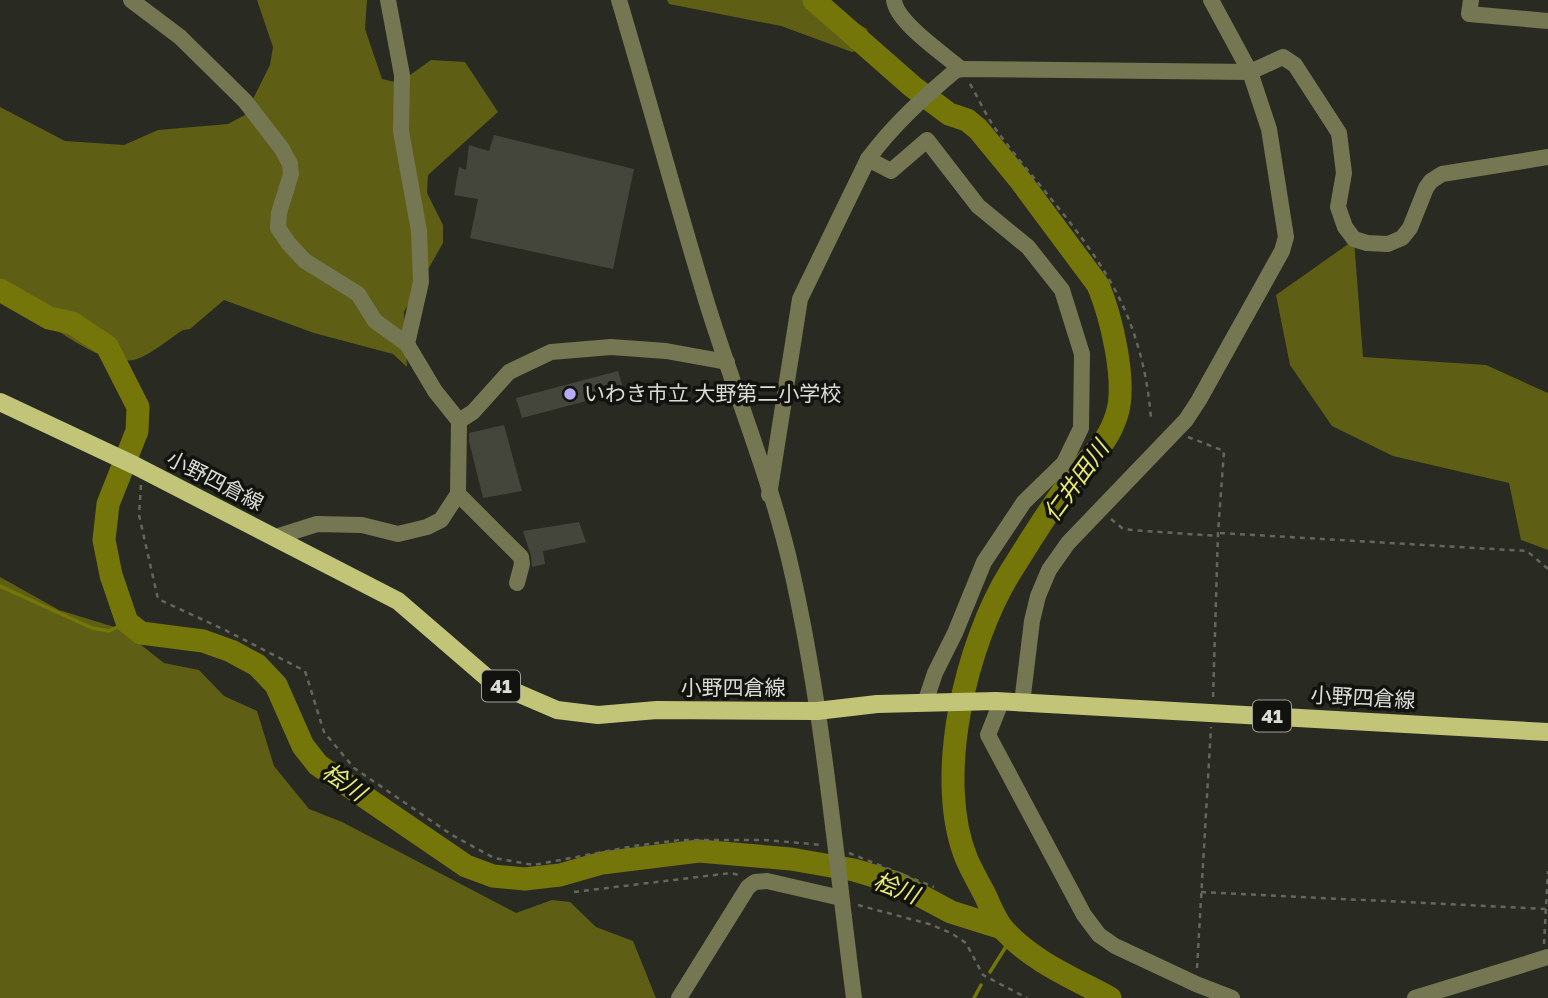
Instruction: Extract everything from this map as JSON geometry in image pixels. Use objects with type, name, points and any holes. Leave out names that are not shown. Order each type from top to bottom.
[{"type":"main road","name":"小野四倉線","points":[[0,402],[138,467],[398,601],[492,682],[557,710],[598,715],[657,710],[817,711],[877,704],[998,701],[1548,732]]},
{"type":"street","points":[[131,0],[180,37],[245,101],[282,149],[290,164],[291,174],[279,213],[278,228],[305,261],[358,295],[374,321],[407,344],[435,391],[459,421],[458,494],[442,520],[427,527],[398,534],[362,525],[317,524],[276,537]]},
{"type":"street","points":[[388,0],[402,75],[401,131],[419,231],[421,282],[407,344]]},
{"type":"street","points":[[619,0],[707,302],[789,560],[807,643],[855,998]]},
{"type":"street","points":[[894,0],[894,5],[904,20],[958,70]]},
{"type":"street","points":[[1022,703],[1032,621],[1038,596],[1049,570],[1068,542],[1175,432],[1199,400],[1282,251],[1286,237],[1269,129],[1250,72],[1211,0]]},
{"type":"street","points":[[1471,0],[1469,14],[1548,21]]},
{"type":"street","points":[[769,495],[800,299],[868,159],[910,110],[958,70],[1250,72],[1283,57],[1296,65],[1339,134],[1344,173],[1338,207],[1345,227],[1354,239],[1367,243],[1388,244],[1402,238],[1410,228],[1426,188],[1442,174],[1548,157]]},
{"type":"street","points":[[868,159],[891,171],[927,140],[978,206],[1028,247],[1062,290],[1082,354],[1081,428],[1064,463],[1024,502],[984,562],[955,633],[935,673],[925,703]]},
{"type":"street","points":[[459,421],[473,412],[509,372],[551,352],[611,347],[666,351],[727,362]]},
{"type":"street","points":[[458,494],[521,557],[517,583]]},
{"type":"street","points":[[998,701],[988,735],[1084,915],[1100,935],[1115,946],[1232,998]]},
{"type":"street","points":[[679,998],[748,887],[755,882],[766,881],[841,898]]},
{"type":"street","points":[[1415,998],[1546,953]]},
{"type":"path","points":[[958,70],[995,129],[1070,223],[1116,291],[1141,354],[1149,387],[1151,419]]},
{"type":"path","points":[[1175,432],[1224,451],[1196,984]]},
{"type":"path","points":[[138,467],[138,515],[158,599],[225,629],[305,671],[324,732],[354,768],[452,835],[494,858],[534,865],[680,840],[765,840],[834,846],[934,887]]},
{"type":"path","points":[[1102,509],[1122,528],[1527,551],[1548,569]]},
{"type":"path","points":[[1546,953],[1548,871]]},
{"type":"path","points":[[574,892],[719,874],[743,875]]},
{"type":"path","points":[[1201,892],[1546,909]]},
{"type":"path","points":[[841,898],[868,909],[929,924],[951,933],[973,951],[978,969],[983,975],[1027,998]]},
{"type":"shaded area","points":[[257,0],[367,0],[365,29],[382,79],[399,83],[431,60],[465,62],[498,112],[428,175],[427,193],[443,225],[443,243],[404,312],[407,367],[393,354],[314,333],[224,300],[190,329],[183,330],[155,350],[137,359],[122,360],[104,356],[66,336],[0,287],[0,107],[65,141],[124,145],[158,130],[228,124],[245,115],[270,65],[273,47]]},
{"type":"shaded area","points":[[667,0],[820,0],[867,29],[872,47],[852,52],[781,26],[669,4]]},
{"type":"shaded area","points":[[1354,240],[1363,357],[1486,365],[1548,393],[1548,550],[1521,540],[1509,483],[1393,456],[1332,426],[1290,365],[1276,295]]},
{"type":"shaded area","points":[[0,577],[59,610],[121,629],[164,663],[199,670],[224,696],[257,711],[274,766],[309,809],[342,822],[516,913],[552,900],[570,902],[596,927],[633,941],[656,998],[0,998]]},
{"type":"building","points":[[494,135],[634,169],[613,269],[470,238],[478,199],[454,195],[459,167],[466,170],[469,145],[489,151]]},
{"type":"building","name":"いわき市立 大野第二小学校","points":[[618,371],[624,391],[522,418],[516,398]]},
{"type":"building","points":[[504,425],[522,491],[483,498],[469,433]]},
{"type":"building","points":[[579,522],[586,542],[543,551],[545,564],[532,567],[523,531]]},
{"type":"waterway","name":"仁井田川","points":[[814,0],[913,87],[949,114],[967,120],[978,129],[1020,180],[1098,285],[1108,314],[1119,367],[1120,400],[1117,414],[1105,440],[1050,509],[1011,571],[980,635],[959,712],[953,791],[957,827],[967,860],[1001,926],[1015,941],[1041,960],[1110,998]]},
{"type":"waterway","name":"桧川","points":[[0,290],[49,318],[72,323],[107,346],[138,407],[137,431],[108,504],[104,540],[111,575],[127,622],[141,633],[203,641],[231,651],[257,665],[276,685],[303,746],[318,765],[466,866],[493,876],[525,879],[560,875],[602,863],[699,851],[791,859],[854,870],[897,883],[951,912],[1002,928]]},
{"type":"waterway","points":[[0,586],[92,628],[109,631],[127,622]]},
{"type":"waterway","points":[[990,972],[1012,937]]},
{"type":"waterway","points":[[974,998],[981,985]]},
{"type":"place","name":"いわき市立 大野第二小学校","points":[[570,394]]}]
